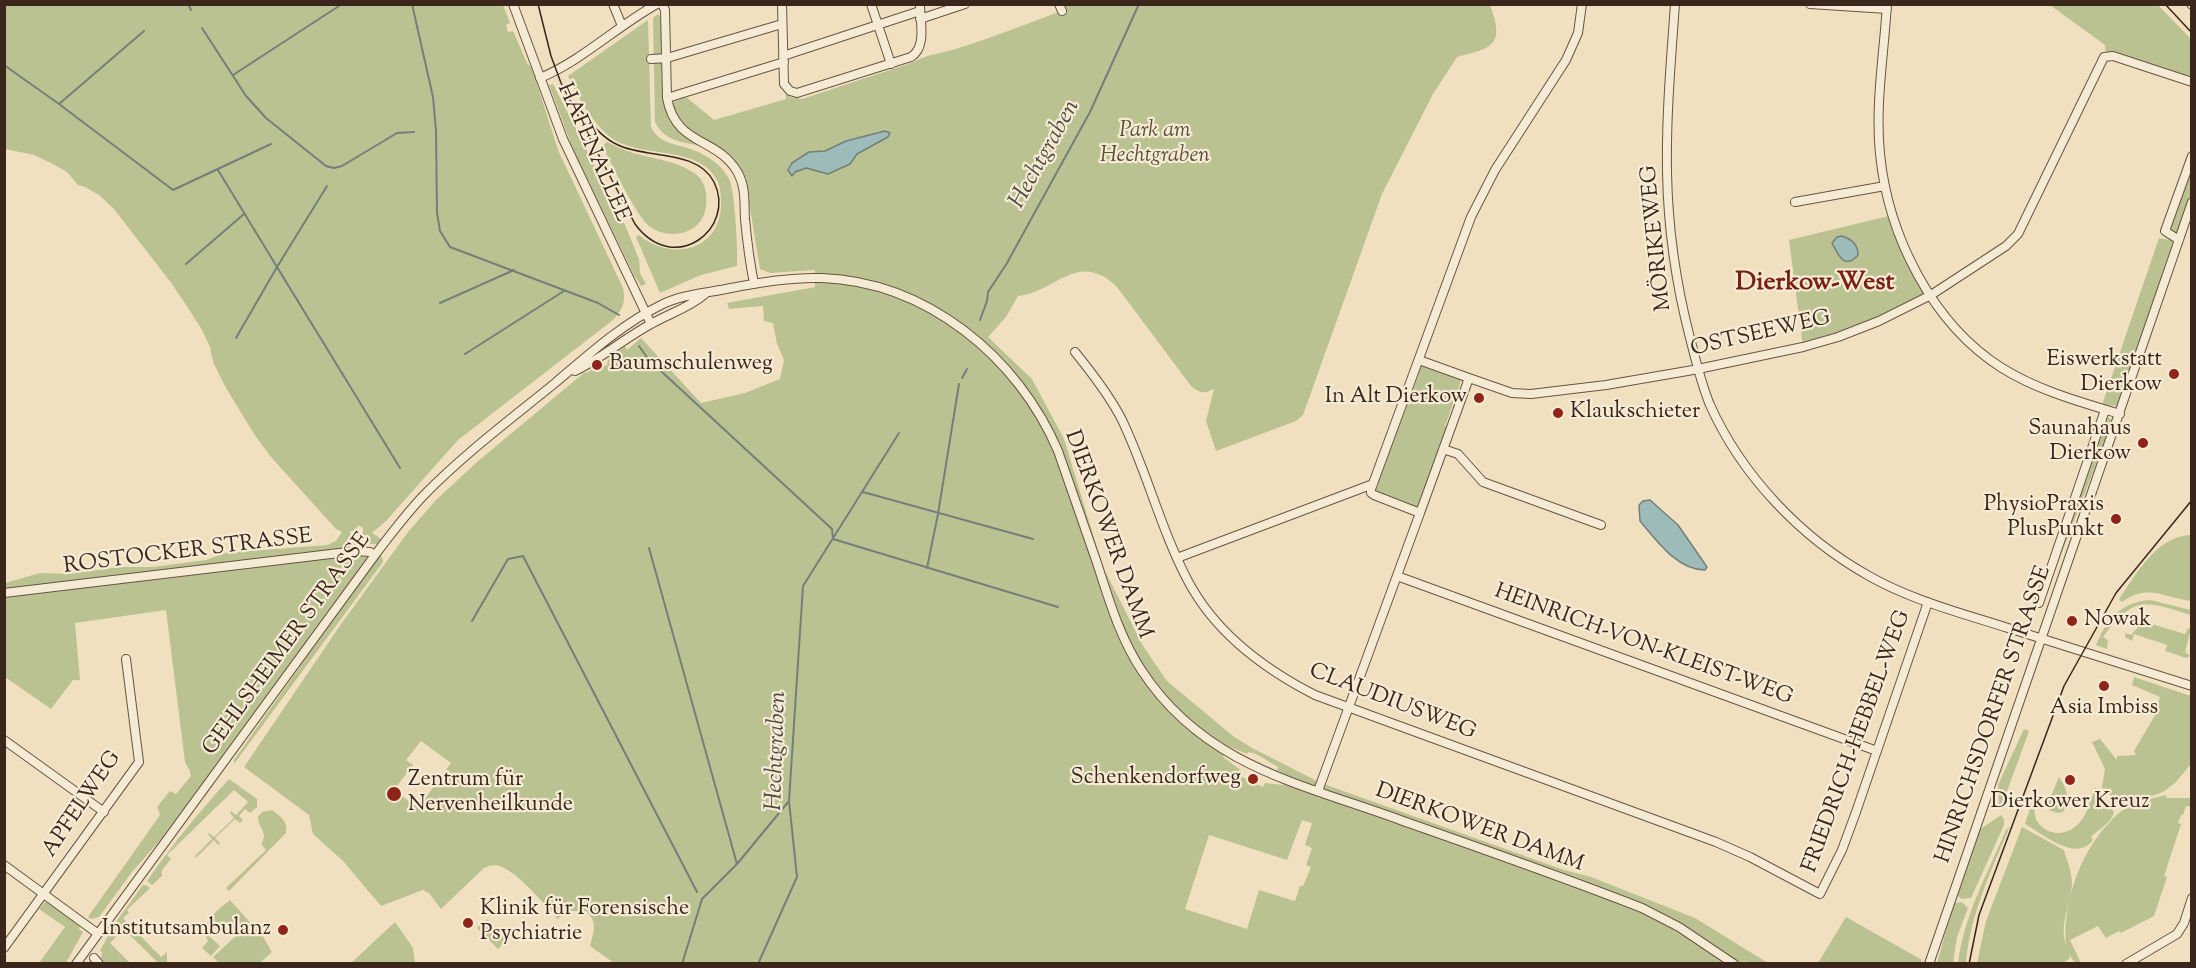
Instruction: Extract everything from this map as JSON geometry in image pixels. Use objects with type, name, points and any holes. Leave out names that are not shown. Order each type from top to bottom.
[{"type":"street","name":"HAFENALLEE","points":[[513,4],[563,139],[646,313]]},
{"type":"street","points":[[613,4],[622,26]]},
{"type":"street","points":[[540,78],[561,69],[657,4]]},
{"type":"street","points":[[662,4],[665,10],[667,98],[672,118],[679,127],[725,157],[738,173],[744,191],[745,218],[754,284]]},
{"type":"street","points":[[782,4],[786,88],[797,93],[891,64],[918,53],[921,43],[920,12]]},
{"type":"street","points":[[871,4],[891,64]]},
{"type":"street","points":[[667,98],[878,25],[920,12],[965,4]]},
{"type":"street","points":[[1420,513],[1374,495],[1371,493],[1373,484],[1480,196],[1566,60],[1578,33],[1582,4]]},
{"type":"street","name":"MÖRIKEWEG","points":[[1675,4],[1668,102],[1667,191],[1676,277],[1698,369],[1710,405],[1724,432],[1763,488],[1833,554],[1869,576],[1928,602],[2192,686]]},
{"type":"street","points":[[1810,4],[1887,7],[1878,123],[1885,186],[1904,245],[1931,295],[1950,322],[1996,364],[2040,387],[2120,414]]},
{"type":"street","points":[[651,58],[667,58],[782,24]]},
{"type":"street","name":"OSTSEEWEG","points":[[1419,360],[1512,393],[1531,394],[1606,385],[1698,369],[1838,337],[1879,321],[1931,295],[2006,246],[2018,234],[2092,79],[2106,56],[2192,82]]},
{"type":"street","points":[[2179,240],[2165,231],[2192,156]]},
{"type":"street","points":[[1795,202],[1885,186]]},
{"type":"street","name":"HINRICHSDORFER STRASSE","points":[[1929,963],[2192,202]]},
{"type":"street","name":"DIERKOWER DAMM","points":[[646,313],[690,294],[706,294],[754,284],[820,278],[883,289],[930,308],[960,327],[990,352],[1024,389],[1047,426],[1058,451],[1116,622],[1125,642],[1151,684],[1181,718],[1211,743],[1267,773],[1642,908],[1679,927],[1734,963]]},
{"type":"street","name":"DIERKOWER DAMM","points":[[651,324],[693,305],[706,294]]},
{"type":"street","points":[[646,313],[651,324]]},
{"type":"street","name":"GEHLSHEIMER STRASSE","points":[[76,963],[221,767],[370,553],[437,483],[561,378],[646,313]]},
{"type":"street","name":"GEHLSHEIMER STRASSE","points":[[561,378],[605,355],[651,324]]},
{"type":"street","name":"CLAUDIUSWEG","points":[[1075,352],[1121,418],[1188,581],[1218,623],[1257,660],[1287,681],[1315,695],[1716,843],[1750,857],[1820,894]]},
{"type":"street","points":[[1318,791],[1469,378]]},
{"type":"street","name":"HINRICHSDORFER STRASSE","points":[[2039,603],[2105,410]]},
{"type":"street","points":[[1443,449],[1458,454],[1483,482],[1601,525]]},
{"type":"street","points":[[1177,558],[1373,484]]},
{"type":"street","name":"ROSTOCKER STRASSE","points":[[4,593],[356,551],[370,553]]},
{"type":"street","name":"HEINRICH-VON-KLEIST-WEG","points":[[1397,576],[1877,751]]},
{"type":"street","name":"FRIEDRICH-HEBBEL-WEG","points":[[1820,894],[1842,850],[1928,602]]},
{"type":"street","name":"APFELWEG","points":[[4,948],[139,762],[126,659]]},
{"type":"street","points":[[4,740],[104,812]]},
{"type":"street","points":[[4,865],[98,933]]},
{"type":"street","points":[[2126,963],[2174,937],[2184,923],[2192,898]]},
{"type":"green space","points":[[4,5],[503,5],[510,23],[506,25],[508,32],[513,31],[527,63],[532,68],[558,150],[624,293],[623,305],[613,320],[458,440],[386,521],[372,533],[381,539],[377,544],[371,544],[363,537],[363,528],[358,525],[356,531],[350,531],[351,537],[361,544],[361,547],[337,552],[365,554],[367,557],[364,562],[162,838],[132,872],[99,917],[91,919],[88,917],[160,815],[157,807],[170,791],[176,794],[191,776],[185,762],[166,610],[75,623],[80,680],[73,680],[51,709],[5,677],[5,583],[40,573],[70,574],[119,567],[153,567],[206,560],[225,553],[327,545],[336,541],[342,532],[336,529],[271,457],[254,434],[213,362],[210,347],[202,330],[172,284],[114,209],[99,195],[78,185],[67,172],[51,163],[34,155],[5,149]]},
{"type":"green space","name":"Park am Hechtgraben","points":[[1059,5],[1490,5],[1496,37],[1487,47],[1457,57],[1433,94],[1382,194],[1303,415],[1296,421],[1216,451],[1206,421],[1214,389],[1202,392],[1191,386],[1117,287],[1103,276],[1090,272],[1079,272],[1067,276],[1032,293],[1018,296],[1006,317],[988,337],[1032,379],[1064,439],[1103,567],[1143,646],[1167,681],[1233,736],[1321,783],[1564,870],[1591,877],[1695,918],[1768,963],[1744,961],[1742,963],[614,963],[590,946],[594,923],[586,911],[567,911],[558,919],[524,883],[497,865],[484,868],[441,909],[429,893],[423,890],[381,906],[343,861],[313,834],[309,815],[244,767],[339,627],[408,532],[436,500],[477,462],[585,372],[602,364],[607,365],[608,360],[625,346],[627,350],[641,338],[701,403],[745,393],[780,379],[784,360],[777,344],[773,323],[764,321],[763,306],[729,309],[727,303],[815,287],[815,270],[770,273],[760,269],[746,184],[702,138],[685,127],[677,117],[672,102],[686,97],[714,120],[786,99],[786,94],[802,99],[924,57],[972,44],[1061,11]],"holes":[[[421,741],[451,763],[418,808],[394,790],[413,765],[406,760]],[[1230,747],[1247,754],[1248,752],[1256,754],[1278,767],[1277,770],[1288,776],[1283,785],[1265,783],[1263,787],[1240,776],[1242,771],[1223,757]],[[1302,820],[1312,823],[1305,845],[1312,848],[1306,865],[1311,867],[1303,886],[1300,886],[1295,901],[1259,890],[1247,929],[1185,909],[1209,835],[1287,860]]]},
{"type":"green space","points":[[2050,5],[2158,5],[2191,39],[2191,82],[2106,56],[2105,45]]},
{"type":"green space","points":[[658,14],[661,17],[662,76],[666,107],[678,130],[701,146],[668,137],[655,122],[653,18]]},
{"type":"green space","points":[[648,20],[651,127],[659,137],[669,143],[704,155],[722,169],[731,185],[736,235],[737,266],[701,275],[660,293],[636,237],[639,235],[664,248],[690,248],[702,242],[711,234],[718,222],[721,200],[717,180],[708,168],[696,161],[682,156],[635,148],[609,136],[591,116],[568,76]]},
{"type":"green space","points":[[553,84],[625,225],[639,259],[640,273],[646,284],[641,286],[634,275],[573,149],[549,85]]},
{"type":"green space","points":[[607,142],[633,153],[675,164],[698,176],[706,190],[706,202],[704,214],[697,225],[677,234],[655,230],[649,226],[631,200],[602,146]]},
{"type":"green space","points":[[2191,156],[2191,202],[2179,240],[2165,231]]},
{"type":"green space","points":[[1893,215],[1931,295],[1879,321],[1803,347],[1789,240]]},
{"type":"green space","points":[[2159,238],[2173,241],[2118,406],[2102,405]]},
{"type":"green space","points":[[1427,365],[1462,378],[1445,426],[1448,427],[1420,505],[1413,508],[1375,492],[1375,488],[1419,374],[1420,366]]},
{"type":"green space","points":[[2106,417],[2113,420],[2042,604]]},
{"type":"green space","points":[[2191,535],[2191,601],[2156,593],[2140,593],[2122,602],[2119,599],[2158,549],[2179,537]]},
{"type":"green space","points":[[379,555],[383,562],[234,764],[234,760]]},
{"type":"green space","points":[[2150,600],[2191,610],[2191,615],[2151,604],[2133,607],[2114,623],[2103,637],[2108,640],[2107,649],[2096,645],[2110,620],[2123,608],[2140,601]]},
{"type":"green space","points":[[2148,623],[2185,634],[2188,628],[2191,629],[2185,652],[2190,656],[2186,658],[2165,651],[2167,645],[2134,634],[2132,641],[2125,637],[2125,633],[2131,635],[2138,627]]},
{"type":"green space","points":[[2134,677],[2191,696],[2191,764],[2175,783],[2163,792],[2121,807],[2108,793],[2110,791],[2105,791],[2102,787],[2105,769],[2092,742],[2100,739],[2117,760],[2117,756],[2136,755],[2134,751],[2154,717],[2160,697],[2132,685]]},
{"type":"green space","points":[[2024,729],[2029,731],[1999,807],[1998,785]]},
{"type":"green space","points":[[2059,777],[2066,790],[2067,798],[2063,812],[2058,813],[2049,810],[2048,803]]},
{"type":"green space","points":[[229,779],[257,799],[257,807],[250,813],[245,809],[239,816],[243,820],[240,823],[235,819],[215,838],[220,843],[218,845],[214,840],[196,858],[195,856],[212,839],[208,834],[214,837],[234,818],[231,811],[236,815],[248,802],[234,790],[167,855],[171,859],[162,870],[162,876],[152,885],[147,881],[186,828]]},
{"type":"green space","points":[[2095,787],[2114,812],[2108,823],[2091,837],[2093,840],[2086,846],[2078,849],[2069,848],[2050,840],[2025,824],[2034,796],[2036,819],[2045,829],[2057,833],[2075,827],[2087,810]]},
{"type":"green space","points":[[2166,795],[2166,798],[2191,798],[2191,807],[2186,806],[2178,823],[2181,824],[2154,916],[2106,938],[2098,926],[2070,940],[2081,963],[2075,963],[2069,954],[2070,958],[2063,963],[1977,963],[1986,921],[2022,827],[2064,850],[2072,883],[2064,929],[2066,945],[2068,909],[2072,891],[2077,873],[2095,840],[2119,813],[2141,802]]},
{"type":"green space","points":[[272,810],[285,822],[286,833],[229,891],[226,888],[266,850],[261,844],[264,833],[258,817],[262,812]]},
{"type":"green space","points":[[2001,815],[2004,825],[1971,898],[1961,899],[1957,895],[1979,830]]},
{"type":"green space","points":[[2010,826],[1977,910],[1966,963],[1958,963],[1971,912],[2006,830]]},
{"type":"green space","points":[[143,885],[150,888],[127,910],[129,913],[123,918],[161,957],[167,952],[167,963],[158,963],[124,929],[114,934],[116,937],[110,943],[130,963],[103,963],[100,951],[113,926]]},
{"type":"green space","points":[[230,900],[256,929],[258,928],[272,952],[260,963],[219,963],[213,957],[237,935],[222,921],[208,935],[220,946],[211,956],[202,948],[208,941],[205,935],[207,923]]},
{"type":"green space","points":[[45,902],[80,926],[79,929],[83,932],[66,963],[39,963],[65,927],[39,909]]},
{"type":"green space","points":[[1962,902],[1968,908],[1957,937],[1953,963],[1937,963],[1954,903]]},
{"type":"green space","points":[[1846,917],[1922,960],[1920,963],[1818,963]]},
{"type":"green space","points":[[487,919],[507,940],[498,949],[477,928]]},
{"type":"green space","points":[[395,922],[413,948],[415,963],[351,963]]},
{"type":"water","points":[[885,131],[890,133],[888,137],[857,154],[850,164],[828,174],[806,168],[795,172],[792,176],[788,170],[792,163],[809,152],[825,151],[846,141]]},
{"type":"water","points":[[1842,236],[1856,245],[1858,255],[1853,260],[1842,259],[1832,243],[1837,237]]},
{"type":"water","points":[[1650,500],[1678,525],[1707,567],[1705,570],[1695,569],[1676,560],[1640,521],[1639,505],[1643,501]]},
{"type":"waterway","points":[[188,4],[191,10]]},
{"type":"waterway","points":[[233,75],[342,4]]},
{"type":"waterway","points":[[412,4],[433,97],[436,131],[437,213],[440,231],[450,247],[598,303],[619,315]]},
{"type":"waterway","name":"Hechtgraben","points":[[980,320],[988,292],[1007,263],[1090,112],[1139,4]]},
{"type":"waterway","points":[[202,28],[246,96],[266,118],[326,166],[334,168],[342,166],[397,133],[414,132]]},
{"type":"waterway","points":[[144,31],[59,104],[173,190],[271,144]]},
{"type":"waterway","points":[[4,65],[59,104]]},
{"type":"waterway","points":[[218,170],[277,267],[236,338]]},
{"type":"waterway","points":[[327,186],[277,267],[400,468]]},
{"type":"waterway","points":[[186,264],[244,214]]},
{"type":"waterway","points":[[440,303],[514,270]]},
{"type":"waterway","points":[[465,354],[564,291]]},
{"type":"waterway","points":[[639,346],[649,360],[832,529],[833,539]]},
{"type":"waterway","name":"Hechtgraben","points":[[962,378],[967,369]]},
{"type":"waterway","name":"Hechtgraben","points":[[927,568],[959,384]]},
{"type":"waterway","name":"Hechtgraben","points":[[758,964],[797,877],[789,801],[803,586],[899,433]]},
{"type":"waterway","points":[[863,492],[1033,539]]},
{"type":"waterway","points":[[833,539],[1058,607]]},
{"type":"waterway","points":[[649,548],[737,864]]},
{"type":"waterway","points":[[472,621],[508,559],[523,556],[697,892]]},
{"type":"waterway","points":[[682,964],[702,899],[737,864],[789,801]]},
{"type":"tram line","points":[[538,4],[551,56],[561,83],[635,224],[651,239],[667,246],[683,246],[698,240],[709,230],[717,216],[719,199],[714,182],[706,172],[696,164],[684,159],[618,145],[602,135],[581,111]]},
{"type":"tram line","points":[[2165,4],[2192,33]]},
{"type":"tram line","points":[[1969,964],[1979,915],[2064,686],[2116,593],[2192,500]]},
{"type":"place","name":"Baumschulenweg","points":[[597,365]]},
{"type":"place","name":"Eiswerkstatt Dierkow","points":[[2174,374]]},
{"type":"place","name":"In Alt Dierkow","points":[[1479,398]]},
{"type":"place","name":"Klaukschieter","points":[[1558,413]]},
{"type":"place","name":"Saunahaus Dierkow","points":[[2143,443]]},
{"type":"place","name":"PhysioPraxis PlusPunkt","points":[[2116,519]]},
{"type":"place","name":"Nowak","points":[[2072,621]]},
{"type":"place","name":"Asia Imbiss","points":[[2104,686]]},
{"type":"place","name":"Schenkendorfweg","points":[[1253,779]]},
{"type":"place","name":"Dierkower Kreuz","points":[[2070,780]]},
{"type":"place","name":"Zentrum für Nervenheilkunde","points":[[394,794]]},
{"type":"place","name":"Klinik für Forensische Psychiatrie","points":[[468,923]]},
{"type":"place","name":"Institutsambulanz","points":[[283,930]]},
{"type":"district","name":"Dierkow-West","points":[[1815,285]]}]
